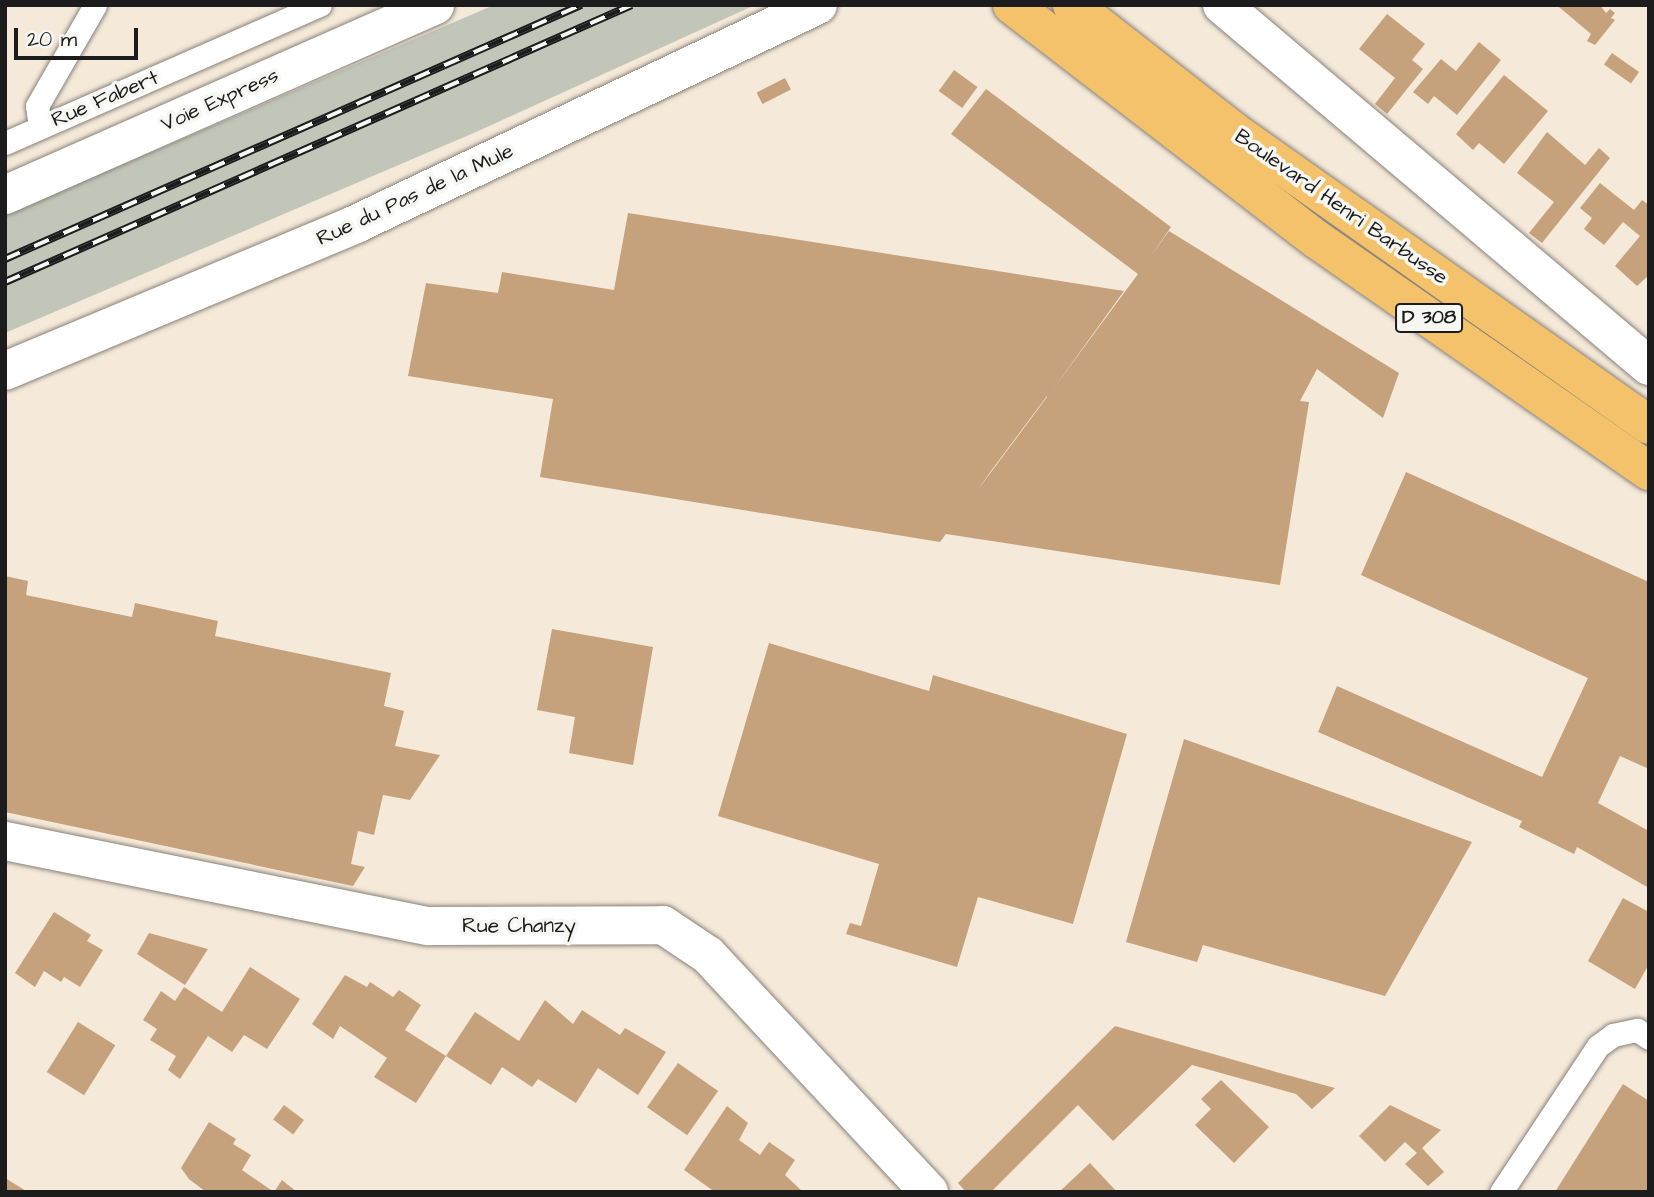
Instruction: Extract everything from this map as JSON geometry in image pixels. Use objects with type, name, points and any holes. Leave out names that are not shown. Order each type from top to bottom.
[{"type":"main road","name":"Boulevard Henri Barbusse","points":[[1012,5],[1316,239],[1649,471]]},
{"type":"main road","name":"Boulevard Henri Barbusse","points":[[1072,5],[1233,131],[1649,425]]},
{"type":"street","name":"Voie Express","points":[[5,195],[435,5]]},
{"type":"street","name":"Rue du Pas de la Mule","points":[[5,372],[356,224],[818,5]]},
{"type":"street","points":[[1222,5],[1649,366]]},
{"type":"street","name":"Rue Chanzy","points":[[5,841],[428,926],[663,925],[708,955],[742,989],[929,1192]]},
{"type":"lane","points":[[40,127],[37,106],[95,5]]},
{"type":"lane","name":"Rue Fabert","points":[[5,143],[320,5]]},
{"type":"lane","points":[[1501,1192],[1598,1046],[1613,1035],[1637,1030],[1649,1038]]},
{"type":"shaded area","points":[[494,5],[755,5],[476,132],[5,333],[5,215]]},
{"type":"building","points":[[1600,5],[1606,13],[1610,9],[1615,13],[1611,18],[1615,20],[1595,45],[1587,41],[1591,34],[1559,7]]},
{"type":"building","points":[[1387,14],[1425,44],[1412,60],[1423,69],[1387,114],[1375,104],[1395,78],[1359,49]]},
{"type":"building","points":[[1479,42],[1501,60],[1457,115],[1434,96],[1428,104],[1413,92],[1441,59],[1456,71]]},
{"type":"building","points":[[1612,53],[1639,72],[1631,83],[1604,64]]},
{"type":"building","points":[[954,70],[977,87],[962,108],[939,91]]},
{"type":"building","points":[[1504,75],[1548,111],[1504,164],[1479,143],[1473,150],[1456,134]]},
{"type":"building","points":[[785,78],[791,90],[762,104],[756,93]]},
{"type":"building","points":[[986,89],[1171,227],[1151,256],[1169,231],[1399,373],[1383,418],[1317,369],[1300,401],[1309,402],[1280,585],[946,534],[940,542],[540,477],[553,399],[408,376],[426,283],[498,293],[502,272],[614,290],[628,213],[1124,291],[1051,392],[1138,274],[951,134]],"holes":[[[1047,396],[1047,397],[977,491]]]},
{"type":"building","points":[[1547,132],[1585,165],[1599,148],[1610,158],[1542,243],[1529,233],[1554,202],[1517,173]]},
{"type":"building","points":[[1600,183],[1634,210],[1642,200],[1649,205],[1649,275],[1637,286],[1615,266],[1640,236],[1623,222],[1604,245],[1584,229],[1592,218],[1580,208]]},
{"type":"building","points":[[1406,472],[1649,582],[1649,769],[1620,756],[1598,803],[1649,831],[1649,888],[1577,847],[1574,854],[1519,827],[1522,821],[1318,732],[1337,686],[1542,777],[1588,678],[1361,575]]},
{"type":"building","points":[[5,576],[28,581],[26,595],[132,617],[135,603],[218,621],[215,636],[391,673],[384,706],[404,711],[395,746],[440,755],[410,800],[383,795],[374,835],[358,831],[351,864],[365,867],[353,886],[5,812]]},
{"type":"building","points":[[552,629],[653,647],[633,765],[569,753],[575,717],[537,710]]},
{"type":"building","points":[[769,643],[929,691],[933,675],[1127,734],[1073,924],[978,897],[957,967],[846,934],[850,923],[861,926],[879,864],[718,816]]},
{"type":"building","points":[[1184,739],[1472,842],[1385,996],[1203,945],[1197,962],[1126,942]]},
{"type":"building","points":[[1623,898],[1649,912],[1649,964],[1635,989],[1588,961]]},
{"type":"building","points":[[54,912],[91,935],[87,941],[103,950],[80,987],[64,977],[61,982],[44,971],[35,987],[15,973]]},
{"type":"building","points":[[149,933],[208,949],[185,985],[137,954]]},
{"type":"building","points":[[250,967],[300,999],[267,1049],[244,1035],[232,1052],[208,1036],[180,1079],[168,1070],[176,1056],[150,1040],[157,1029],[143,1020],[161,991],[175,1001],[184,987],[222,1012]]},
{"type":"building","points":[[345,975],[367,987],[370,982],[393,997],[399,990],[421,1005],[405,1030],[446,1056],[416,1103],[374,1077],[387,1058],[340,1026],[333,1039],[312,1024]]},
{"type":"building","points":[[545,1000],[573,1024],[582,1010],[620,1035],[625,1028],[666,1052],[638,1095],[598,1068],[576,1103],[538,1079],[532,1087],[502,1067],[491,1085],[446,1056],[475,1012],[519,1041]]},
{"type":"building","points":[[78,1022],[115,1045],[84,1095],[47,1072]]},
{"type":"building","points":[[1115,1026],[1335,1088],[1312,1109],[1296,1094],[1192,1065],[1113,1141],[1078,1105],[991,1192],[966,1192],[958,1183]]},
{"type":"building","points":[[678,1063],[718,1091],[687,1135],[647,1107]]},
{"type":"building","points":[[1221,1080],[1269,1127],[1234,1163],[1195,1125],[1211,1109],[1201,1099]]},
{"type":"building","points":[[1623,1084],[1649,1101],[1649,1192],[1555,1192]]},
{"type":"building","points":[[284,1105],[304,1120],[293,1134],[273,1119]]},
{"type":"building","points":[[1390,1105],[1441,1130],[1422,1148],[1444,1172],[1428,1186],[1405,1164],[1417,1153],[1405,1142],[1385,1162],[1359,1136]]},
{"type":"building","points":[[727,1106],[748,1123],[739,1140],[760,1155],[769,1142],[795,1160],[785,1175],[803,1192],[715,1192],[684,1170]]},
{"type":"building","points":[[209,1122],[236,1139],[233,1144],[251,1155],[242,1170],[274,1192],[206,1192],[189,1179],[181,1168]]},
{"type":"building","points":[[1090,1163],[1117,1192],[1059,1192]]},
{"type":"building","points":[[5,1178],[28,1192],[5,1192]]},
{"type":"building","points":[[282,1180],[297,1192],[274,1192]]},
{"type":"railway","points":[[5,259],[581,5]]},
{"type":"railway","points":[[5,282],[632,5]]}]
